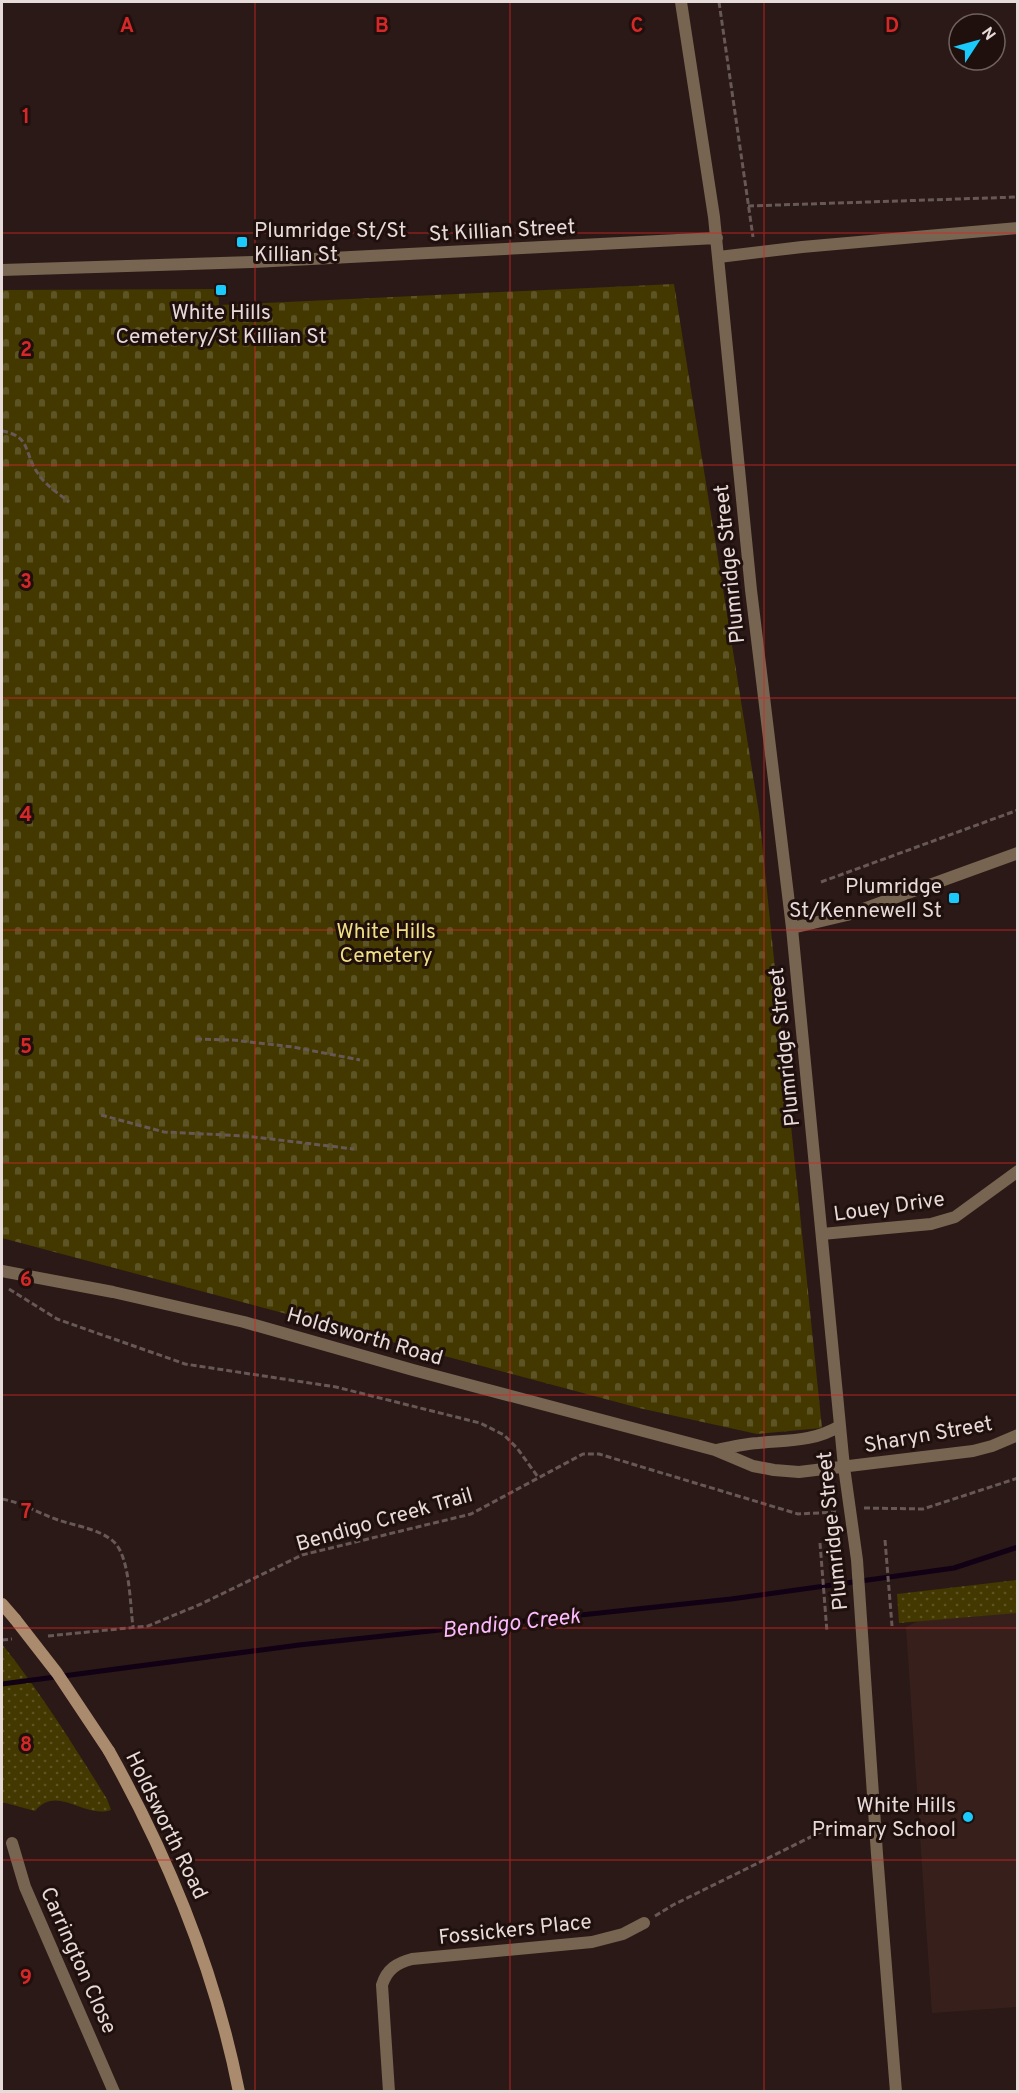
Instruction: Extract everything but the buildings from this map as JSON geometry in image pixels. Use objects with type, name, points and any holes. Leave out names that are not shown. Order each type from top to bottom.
[{"type":"main road","name":"Holdsworth Road","points":[[2,1604],[57,1673],[109,1751],[158,1844],[204,1957],[221,2013],[239,2091]]},
{"type":"street","name":"Plumridge Street","points":[[681,2],[717,238],[751,590],[792,928],[844,1467],[857,1560],[896,2091]]},
{"type":"street","points":[[718,257],[802,247],[1017,228]]},
{"type":"street","name":"St Killian Street","points":[[2,270],[252,262],[717,238]]},
{"type":"street","points":[[792,928],[847,915],[1017,853]]},
{"type":"street","name":"Louey Drive","points":[[822,1234],[945,1221],[964,1212],[1017,1171]]},
{"type":"street","name":"Holdsworth Road","points":[[2,1271],[146,1298],[233,1319],[413,1370],[715,1450],[753,1466],[799,1472],[844,1467]]},
{"type":"street","name":"Holdsworth Road","points":[[715,1450],[754,1443],[814,1438],[840,1426]]},
{"type":"street","name":"Sharyn Street","points":[[844,1467],[983,1449],[1017,1436]]},
{"type":"street","name":"Carrington Close","points":[[12,1843],[25,1887],[114,2091]]},
{"type":"street","name":"Fossickers Place","points":[[388,2091],[382,1985],[389,1970],[412,1959],[592,1942],[623,1934],[644,1923]]},
{"type":"path","points":[[718,2],[753,240]]},
{"type":"path","points":[[748,206],[1017,197]]},
{"type":"path","points":[[2,431],[12,433],[23,440],[38,474],[46,484],[69,502]]},
{"type":"path","points":[[821,882],[1017,810]]},
{"type":"path","points":[[195,1039],[233,1040],[293,1047],[360,1060]]},
{"type":"path","points":[[101,1115],[164,1132],[246,1136],[354,1149]]},
{"type":"path","points":[[2,1284],[57,1319],[177,1362],[202,1368],[336,1387],[480,1423],[504,1435],[517,1448],[538,1477]]},
{"type":"path","name":"Bendigo Creek Trail","points":[[42,1636],[148,1626],[201,1604],[302,1555],[471,1514],[583,1454],[591,1453],[798,1514],[839,1511]]},
{"type":"path","points":[[859,1509],[923,1509],[1017,1478]]},
{"type":"path","points":[[2,1499],[19,1502],[55,1519],[93,1530],[113,1541],[124,1560],[134,1627]]},
{"type":"path","points":[[885,1540],[892,1626]]},
{"type":"path","points":[[820,1543],[827,1632]]},
{"type":"path","points":[[2,1640],[22,1638]]},
{"type":"path","points":[[644,1923],[673,1905],[841,1822]]},
{"type":"shaded area","name":"White Hills Primary School","points":[[1017,1604],[1017,2007],[932,2013],[906,1627],[935,1613]]},
{"type":"green space","name":"White Hills Cemetery","points":[[674,284],[759,813],[822,1428],[757,1434],[639,1408],[2,1238],[2,290],[218,289],[219,305]]},
{"type":"green space","points":[[1017,1580],[1017,1613],[899,1623],[897,1594]]},
{"type":"green space","points":[[2,1644],[57,1720],[107,1799],[111,1810],[101,1812],[62,1801],[53,1801],[35,1811],[2,1802]]},
{"type":"waterway","name":"Bendigo Creek","points":[[2,1684],[299,1645],[731,1599],[954,1568],[1018,1547]]},
{"type":"place","name":"Plumridge St/St Killian St","points":[[242,242]]},
{"type":"place","name":"White Hills Cemetery/St Killian St","points":[[221,290]]},
{"type":"place","name":"Plumridge St/Kennewell St","points":[[954,898]]},
{"type":"place","name":"White Hills Primary School","points":[[968,1817]]}]
